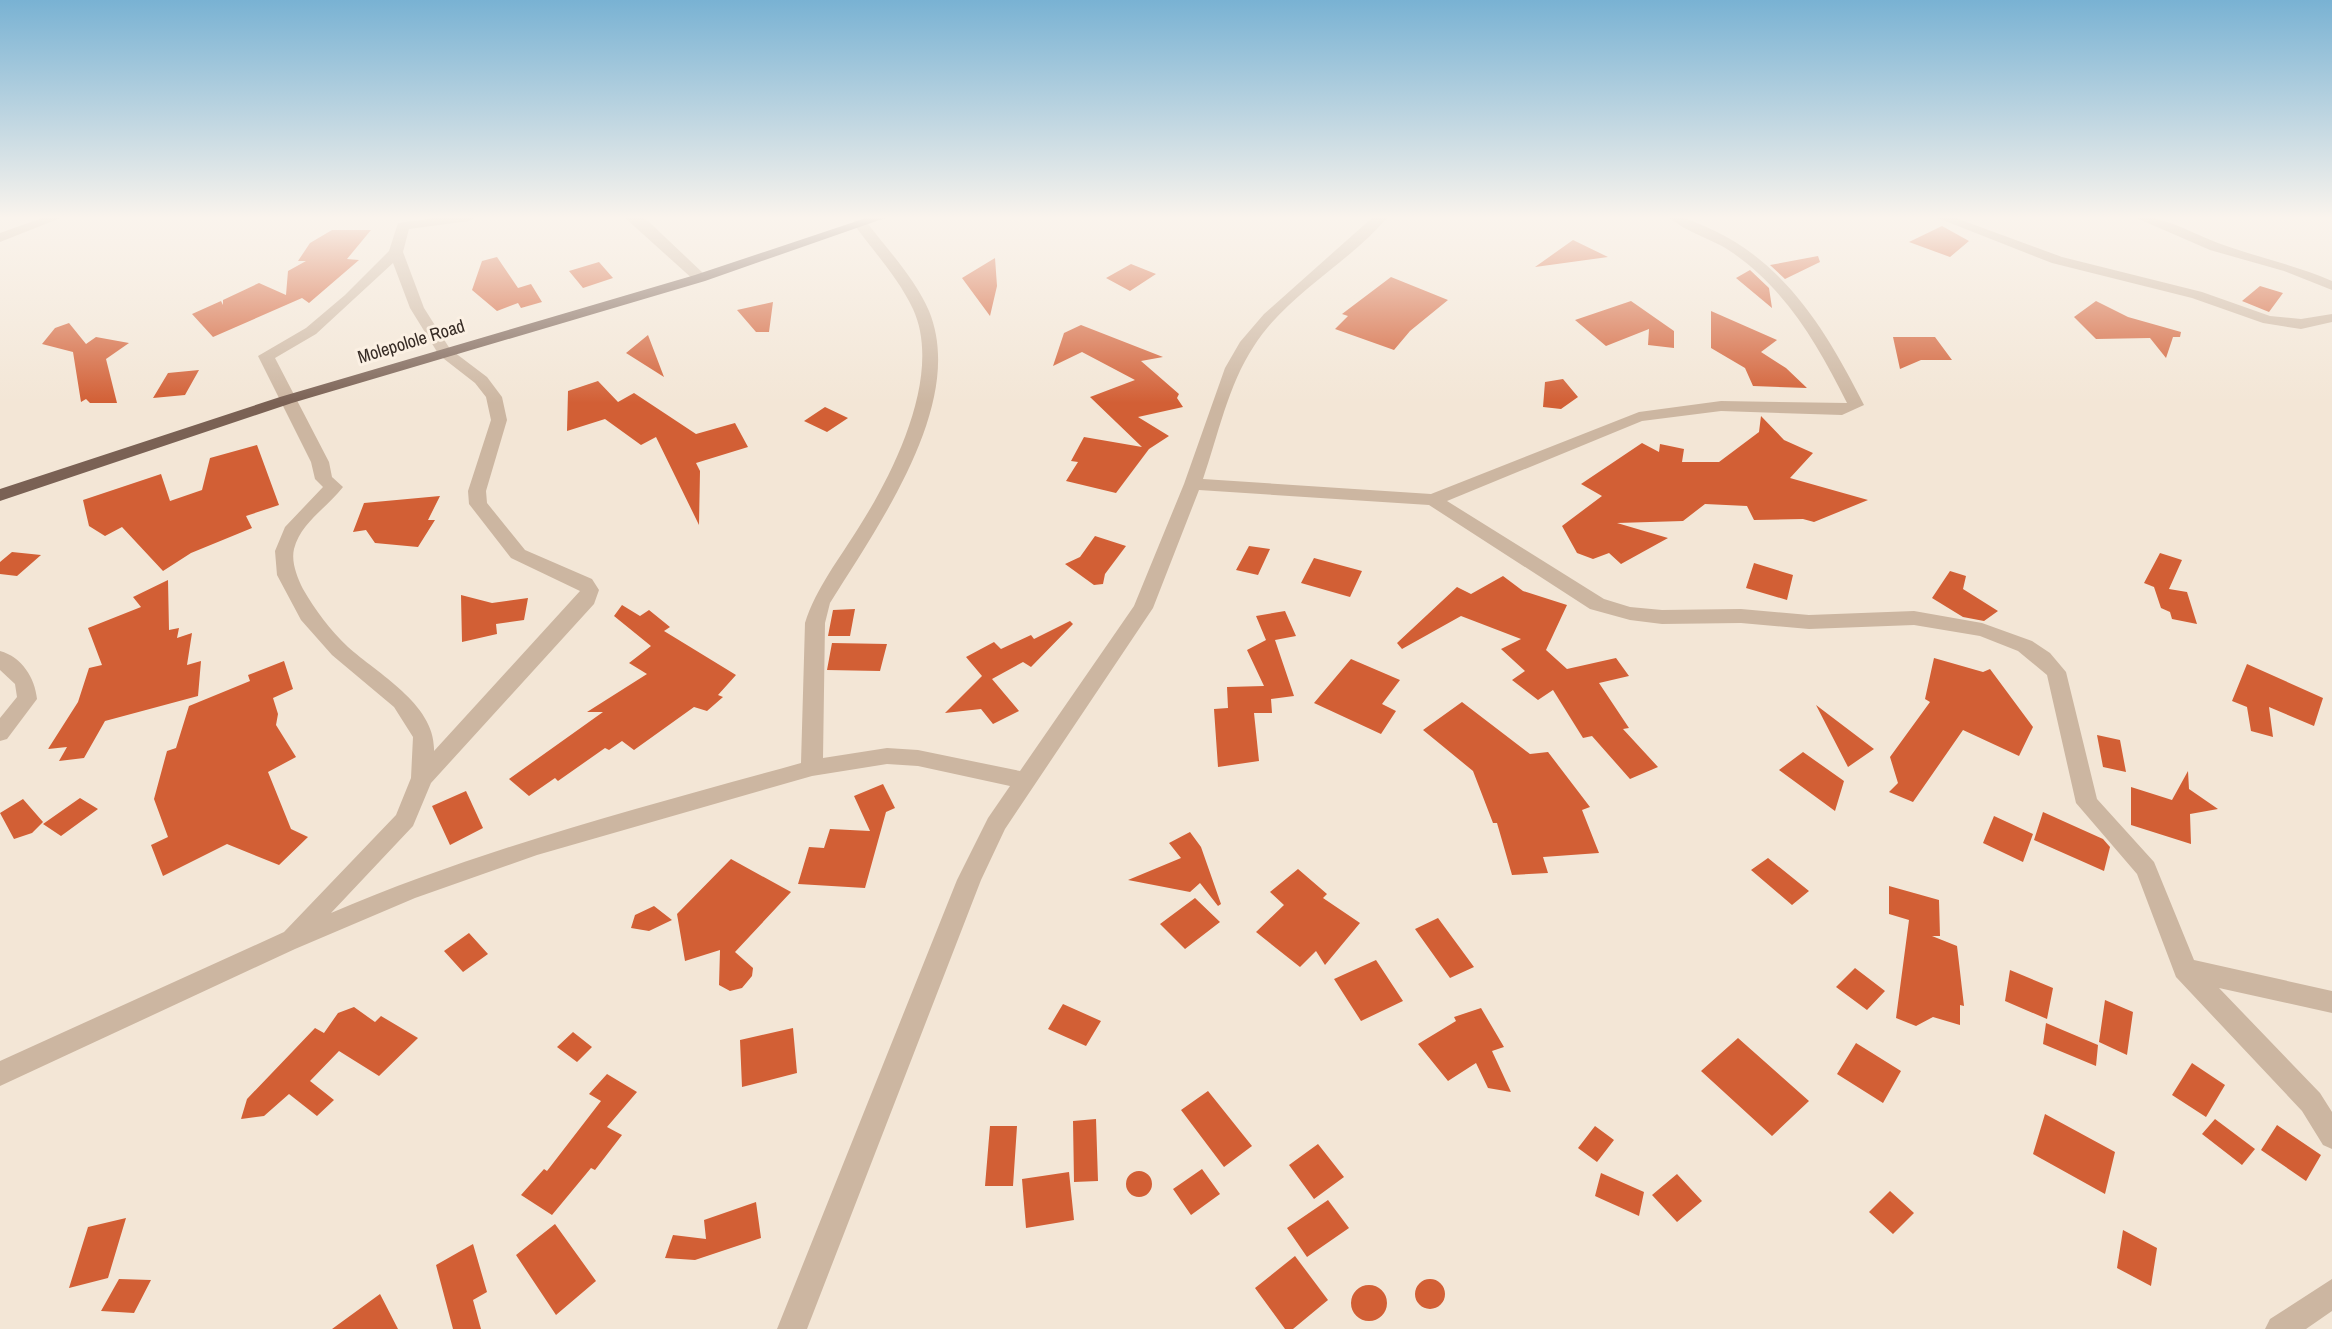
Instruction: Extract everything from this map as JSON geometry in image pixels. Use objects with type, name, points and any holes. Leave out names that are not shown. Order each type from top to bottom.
[{"type":"main road","name":"Molepolole Road","points":[[0,495],[286,400],[696,279]]},
{"type":"street","points":[[287,942],[405,820],[422,778],[424,736],[417,725],[401,702],[329,638],[308,615],[286,575],[284,551],[294,527],[334,487],[324,479],[320,462],[266,356],[311,331],[367,279]]},
{"type":"street","points":[[406,279],[417,308],[444,352],[481,380],[494,397],[499,420],[477,491],[478,504],[518,554],[585,584],[590,590],[587,599],[422,778]]},
{"type":"street","points":[[812,768],[815,623],[821,603],[899,472],[911,446],[932,369],[922,312],[902,279]]},
{"type":"street","points":[[792,1329],[969,880],[996,824],[1143,608],[1193,484],[1233,368],[1248,342],[1269,317],[1312,279]]},
{"type":"street","points":[[1193,484],[1433,500],[1639,417],[1721,406],[1842,410],[1856,405],[1808,316],[1772,279]]},
{"type":"street","points":[[2133,279],[2197,295],[2268,320],[2301,324],[2332,318]]},
{"type":"street","points":[[1433,500],[1597,604],[1622,614],[1663,620],[1729,616],[1815,622],[1890,617],[1927,619],[2028,644],[2045,657],[2056,672],[2087,803],[2146,869],[2185,969],[2311,1102],[2332,1136]]},
{"type":"street","points":[[0,658],[25,681],[27,699],[0,733]]},
{"type":"street","points":[[0,1074],[287,942],[407,891],[536,846],[812,768],[887,756],[918,758],[1025,781]]},
{"type":"street","points":[[2185,969],[2332,1002]]},
{"type":"street","points":[[2280,1329],[2332,1294]]},
{"type":"building","points":[[287,279],[337,279],[309,303],[302,298],[213,337],[192,314],[221,301],[223,305],[223,300],[259,283],[286,295]]},
{"type":"building","points":[[476,279],[512,279],[518,288],[531,284],[542,302],[521,308],[518,303],[497,311],[472,290]]},
{"type":"building","points":[[576,279],[610,279],[583,288]]},
{"type":"building","points":[[963,279],[997,279],[990,316]]},
{"type":"building","points":[[1108,279],[1148,279],[1130,291]]},
{"type":"building","points":[[1388,279],[1396,279],[1448,300],[1410,331],[1394,350],[1335,329],[1348,316],[1342,314]]},
{"type":"building","points":[[1737,279],[1760,279],[1769,288],[1772,308]]},
{"type":"building","points":[[2260,286],[2283,293],[2269,312],[2242,301]]},
{"type":"building","points":[[1631,301],[1674,331],[1674,348],[1648,345],[1649,329],[1606,346],[1575,320]]},
{"type":"building","points":[[2096,301],[2128,317],[2181,332],[2180,337],[2173,337],[2166,358],[2150,338],[2096,339],[2074,317]]},
{"type":"building","points":[[773,302],[769,332],[756,332],[737,310]]},
{"type":"building","points":[[1711,311],[1777,340],[1761,352],[1786,368],[1807,388],[1753,386],[1745,368],[1711,348]]},
{"type":"building","points":[[69,323],[86,344],[96,337],[129,343],[106,359],[117,403],[90,403],[86,399],[81,402],[73,352],[42,344],[55,328]]},
{"type":"building","points":[[1081,325],[1163,357],[1141,361],[1179,394],[1177,398],[1183,407],[1138,417],[1169,436],[1149,449],[1116,493],[1066,481],[1078,462],[1071,461],[1084,437],[1142,447],[1090,397],[1135,380],[1082,352],[1053,366],[1064,333]]},
{"type":"building","points":[[648,335],[664,377],[626,353]]},
{"type":"building","points":[[1893,337],[1935,337],[1952,360],[1921,360],[1900,369]]},
{"type":"building","points":[[199,370],[185,395],[153,398],[168,373]]},
{"type":"building","points":[[1563,379],[1578,397],[1561,409],[1543,407],[1545,382]]},
{"type":"building","points":[[598,381],[618,402],[634,393],[696,434],[735,423],[748,447],[696,463],[700,471],[699,525],[656,437],[641,445],[605,419],[567,431],[568,391]]},
{"type":"building","points":[[825,407],[848,418],[827,432],[804,421]]},
{"type":"building","points":[[1761,416],[1784,440],[1813,453],[1790,478],[1868,500],[1814,522],[1803,519],[1754,520],[1747,506],[1705,504],[1683,521],[1617,523],[1668,538],[1621,564],[1609,553],[1593,559],[1577,553],[1562,526],[1602,496],[1581,484],[1642,443],[1659,452],[1660,444],[1684,449],[1682,462],[1719,462],[1759,432]]},
{"type":"building","points":[[257,445],[279,505],[246,516],[252,528],[191,553],[163,571],[122,527],[105,536],[89,526],[83,500],[161,474],[170,501],[202,490],[210,458]]},
{"type":"building","points":[[440,496],[428,520],[435,520],[418,547],[375,543],[366,530],[353,532],[364,503]]},
{"type":"building","points":[[1095,536],[1126,546],[1105,574],[1103,584],[1094,585],[1065,564],[1080,557]]},
{"type":"building","points":[[1249,546],[1270,549],[1258,575],[1236,570]]},
{"type":"building","points":[[12,552],[41,555],[17,576],[0,574],[0,562]]},
{"type":"building","points":[[2160,553],[2182,560],[2169,589],[2187,592],[2197,624],[2172,619],[2170,612],[2161,608],[2154,587],[2144,583]]},
{"type":"building","points":[[1314,558],[1362,571],[1350,597],[1301,583]]},
{"type":"building","points":[[1754,563],[1793,575],[1787,600],[1746,588]]},
{"type":"building","points":[[1950,571],[1966,576],[1963,589],[1998,611],[1984,621],[1963,617],[1932,598]]},
{"type":"building","points":[[1503,576],[1523,591],[1567,605],[1546,650],[1567,669],[1616,658],[1629,676],[1599,683],[1629,728],[1623,729],[1658,767],[1630,779],[1592,736],[1583,738],[1553,690],[1538,700],[1512,680],[1525,671],[1501,649],[1521,639],[1461,616],[1402,649],[1397,643],[1457,587],[1471,594]]},
{"type":"building","points":[[168,580],[169,630],[179,628],[177,638],[192,633],[187,665],[201,661],[198,696],[105,721],[84,758],[59,761],[67,747],[48,749],[78,702],[89,668],[102,665],[88,628],[141,607],[133,597]]},
{"type":"building","points":[[461,595],[492,603],[528,598],[524,620],[496,624],[497,634],[462,642]]},
{"type":"building","points":[[622,605],[640,616],[649,610],[670,627],[664,631],[736,675],[718,695],[723,697],[707,711],[694,707],[634,750],[622,741],[609,750],[605,748],[558,781],[555,778],[529,796],[509,779],[603,712],[587,712],[647,674],[629,663],[651,646],[614,616]]},
{"type":"building","points":[[855,609],[850,636],[828,636],[833,610]]},
{"type":"building","points":[[1285,611],[1296,636],[1275,640],[1294,696],[1271,699],[1272,713],[1254,713],[1259,761],[1218,767],[1214,709],[1228,708],[1227,687],[1264,686],[1247,650],[1266,640],[1256,616]]},
{"type":"building","points":[[1070,621],[1073,624],[1031,667],[1023,662],[992,679],[1019,711],[993,724],[981,709],[945,713],[982,676],[966,657],[994,642],[1001,649],[1031,635],[1034,639]]},
{"type":"building","points":[[832,643],[887,644],[880,671],[827,670]]},
{"type":"building","points":[[1934,658],[1983,672],[1990,669],[2033,727],[2019,756],[1963,730],[1913,802],[1889,792],[1898,783],[1890,757],[1930,702],[1925,699]]},
{"type":"building","points":[[1351,659],[1400,680],[1382,704],[1396,711],[1381,734],[1314,703]]},
{"type":"building","points":[[284,661],[293,689],[273,698],[278,714],[276,725],[296,757],[268,772],[291,829],[308,837],[279,865],[227,844],[163,876],[151,845],[168,837],[154,799],[167,751],[176,748],[189,706],[250,681],[248,675]]},
{"type":"building","points":[[2247,664],[2323,698],[2314,726],[2269,707],[2273,737],[2251,731],[2247,707],[2232,701]]},
{"type":"building","points":[[1462,702],[1530,754],[1548,752],[1590,807],[1582,810],[1599,853],[1543,857],[1548,873],[1512,875],[1497,823],[1493,823],[1473,771],[1423,730]]},
{"type":"building","points":[[1816,705],[1874,749],[1848,767]]},
{"type":"building","points":[[2097,735],[2120,740],[2126,772],[2103,767]]},
{"type":"building","points":[[1803,752],[1844,781],[1835,811],[1779,770]]},
{"type":"building","points":[[2188,771],[2189,789],[2218,809],[2190,814],[2191,844],[2131,825],[2131,787],[2172,800]]},
{"type":"building","points":[[883,784],[895,808],[886,812],[865,888],[798,884],[809,847],[824,848],[830,829],[870,831],[854,796]]},
{"type":"building","points":[[466,791],[483,828],[450,845],[432,806]]},
{"type":"building","points":[[80,798],[98,809],[61,836],[43,824]]},
{"type":"building","points":[[23,799],[43,822],[32,833],[14,839],[0,813]]},
{"type":"building","points":[[2043,812],[2103,839],[2110,847],[2104,871],[2034,840]]},
{"type":"building","points":[[1994,816],[2033,834],[2023,862],[1983,843]]},
{"type":"building","points":[[1190,832],[1201,847],[1221,904],[1218,906],[1200,883],[1190,892],[1128,880],[1181,858],[1169,843]]},
{"type":"building","points":[[1768,858],[1809,891],[1792,905],[1751,870]]},
{"type":"building","points":[[731,859],[791,892],[735,952],[753,968],[752,976],[742,988],[730,991],[719,985],[720,950],[685,961],[677,914]]},
{"type":"building","points":[[1298,869],[1327,894],[1323,898],[1360,923],[1325,965],[1316,951],[1300,967],[1256,932],[1284,905],[1270,892]]},
{"type":"building","points":[[1889,886],[1939,900],[1940,936],[1932,936],[1957,946],[1964,1006],[1960,1005],[1960,1025],[1933,1017],[1916,1026],[1896,1018],[1909,920],[1889,914]]},
{"type":"building","points":[[1195,898],[1220,922],[1185,949],[1160,924]]},
{"type":"building","points":[[654,906],[672,920],[649,931],[631,928],[635,915]]},
{"type":"building","points":[[1438,918],[1474,967],[1450,978],[1415,929]]},
{"type":"building","points":[[469,933],[488,954],[463,972],[444,951]]},
{"type":"building","points":[[1376,960],[1403,1001],[1361,1021],[1334,979]]},
{"type":"building","points":[[1855,968],[1885,991],[1867,1010],[1836,987]]},
{"type":"building","points":[[2010,970],[2053,988],[2047,1019],[2005,1001]]},
{"type":"building","points":[[2105,1000],[2133,1012],[2127,1055],[2099,1042]]},
{"type":"building","points":[[1063,1004],[1101,1021],[1086,1046],[1048,1029]]},
{"type":"building","points":[[354,1007],[375,1022],[381,1016],[418,1038],[379,1076],[339,1051],[310,1081],[334,1100],[317,1116],[289,1094],[264,1116],[241,1119],[247,1099],[315,1028],[324,1033],[338,1013]]},
{"type":"building","points":[[1481,1008],[1504,1047],[1492,1051],[1511,1092],[1488,1088],[1476,1063],[1448,1081],[1418,1044],[1456,1021],[1454,1017]]},
{"type":"building","points":[[2046,1023],[2098,1045],[2096,1066],[2043,1044]]},
{"type":"building","points":[[793,1028],[797,1073],[742,1087],[740,1040]]},
{"type":"building","points":[[573,1032],[592,1047],[577,1062],[557,1047]]},
{"type":"building","points":[[1738,1038],[1809,1101],[1772,1136],[1701,1071]]},
{"type":"building","points":[[1856,1043],[1901,1071],[1883,1103],[1837,1074]]},
{"type":"building","points":[[2192,1063],[2225,1085],[2206,1117],[2172,1095]]},
{"type":"building","points":[[607,1074],[637,1092],[607,1127],[622,1135],[595,1170],[591,1168],[552,1215],[521,1195],[544,1169],[547,1171],[601,1101],[589,1094]]},
{"type":"building","points":[[1208,1091],[1252,1146],[1224,1167],[1181,1110]]},
{"type":"building","points":[[2045,1114],[2115,1152],[2105,1194],[2033,1154]]},
{"type":"building","points":[[1096,1119],[1098,1181],[1074,1182],[1073,1121]]},
{"type":"building","points":[[2215,1119],[2255,1149],[2242,1165],[2202,1134]]},
{"type":"building","points":[[2277,1125],[2321,1155],[2306,1181],[2261,1150]]},
{"type":"building","points":[[990,1126],[1017,1126],[1013,1186],[985,1186]]},
{"type":"building","points":[[1595,1126],[1614,1140],[1597,1162],[1578,1148]]},
{"type":"building","points":[[1318,1144],[1344,1177],[1314,1199],[1289,1165]]},
{"type":"building","points":[[1202,1169],[1220,1194],[1191,1215],[1173,1189]]},
{"type":"building","points":[[1139,1171],[1148,1175],[1152,1184],[1148,1193],[1139,1197],[1130,1193],[1126,1184],[1130,1175]]},
{"type":"building","points":[[1069,1172],[1074,1220],[1026,1228],[1022,1179]]},
{"type":"building","points":[[1601,1173],[1644,1192],[1639,1216],[1595,1196]]},
{"type":"building","points":[[1677,1174],[1702,1201],[1677,1222],[1652,1195]]},
{"type":"building","points":[[1890,1191],[1914,1213],[1893,1234],[1869,1212]]},
{"type":"building","points":[[1328,1200],[1349,1228],[1307,1257],[1287,1228]]},
{"type":"building","points":[[756,1202],[761,1238],[695,1260],[665,1258],[673,1235],[706,1239],[704,1220]]},
{"type":"building","points":[[126,1218],[108,1278],[69,1288],[88,1227]]},
{"type":"building","points":[[555,1224],[596,1281],[556,1315],[516,1255]]},
{"type":"building","points":[[2123,1230],[2157,1248],[2151,1286],[2117,1268]]},
{"type":"building","points":[[473,1244],[487,1292],[473,1300],[481,1329],[453,1329],[436,1265]]},
{"type":"building","points":[[1295,1256],[1328,1300],[1293,1329],[1285,1329],[1255,1288]]},
{"type":"building","points":[[119,1279],[151,1280],[134,1313],[101,1311]]},
{"type":"building","points":[[1430,1279],[1441,1283],[1445,1294],[1441,1305],[1430,1309],[1419,1305],[1415,1294],[1419,1283]]},
{"type":"building","points":[[1369,1285],[1382,1290],[1387,1303],[1382,1316],[1369,1321],[1356,1316],[1351,1303],[1356,1290]]},
{"type":"building","points":[[380,1294],[398,1329],[332,1329]]}]
